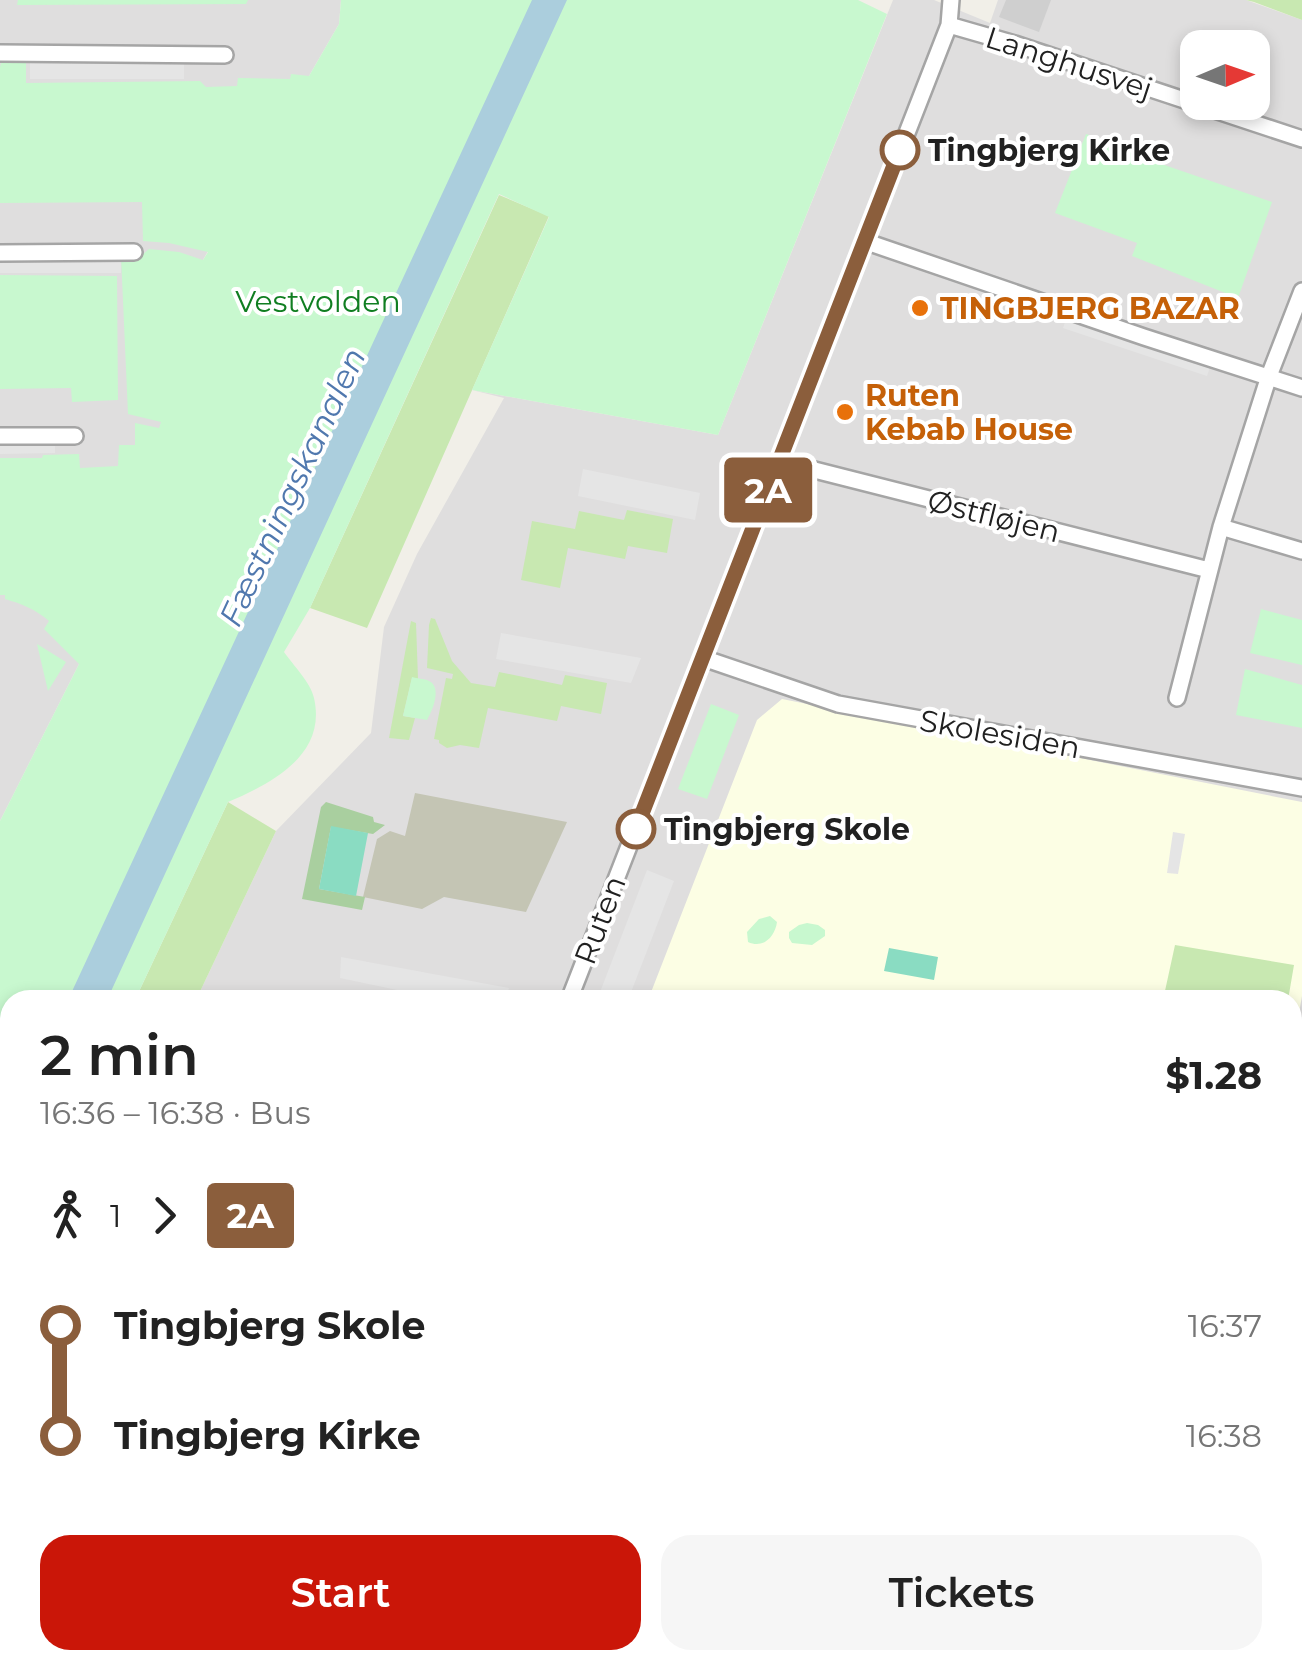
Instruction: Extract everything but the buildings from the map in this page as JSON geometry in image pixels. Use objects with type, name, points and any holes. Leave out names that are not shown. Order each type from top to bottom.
[{"type":"street","name":"Ruten","points":[[573,990],[949,25],[951,0]]},
{"type":"street","name":"Langhusvej","points":[[949,25],[1302,140]]},
{"type":"street","points":[[0,53],[226,54]]},
{"type":"street","points":[[864,241],[1302,388]]},
{"type":"street","points":[[0,253],[134,252]]},
{"type":"street","points":[[1177,698],[1221,527],[1268,376],[1302,291]]},
{"type":"street","points":[[0,436],[74,436]]},
{"type":"street","name":"Østfløjen","points":[[778,462],[1209,570]]},
{"type":"street","points":[[1221,527],[1302,551]]},
{"type":"street","name":"Skolesiden","points":[[703,658],[838,704],[1302,788]]},
{"type":"shaded area","points":[[0,0],[341,0],[339,24],[200,265],[185,382],[79,664],[0,821]]},
{"type":"shaded area","points":[[893,0],[934,0],[990,23],[998,0],[1246,0],[1302,20],[1302,990],[201,990],[276,831],[371,733],[384,627],[417,554],[504,398],[472,390],[718,435]]},
{"type":"shaded area","points":[[1006,0],[1051,0],[1039,32],[999,17]]},
{"type":"shaded area","points":[[30,62],[184,62],[184,79],[30,79]]},
{"type":"shaded area","points":[[121,256],[121,273],[0,273],[0,257]]},
{"type":"shaded area","points":[[1067,316],[1211,364],[1207,376],[1063,328]]},
{"type":"shaded area","points":[[0,428],[55,428],[55,453],[0,454]]},
{"type":"shaded area","points":[[583,469],[700,493],[695,520],[578,496]]},
{"type":"shaded area","points":[[501,633],[641,658],[631,683],[496,659]]},
{"type":"shaded area","name":"Tingbjerg Skole","points":[[782,699],[1302,802],[1302,990],[652,990],[757,720]]},
{"type":"shaded area","points":[[415,793],[567,822],[526,912],[444,897],[422,909],[363,897],[377,839],[390,831],[405,836]]},
{"type":"shaded area","points":[[1173,832],[1185,834],[1178,874],[1167,873]]},
{"type":"shaded area","points":[[647,870],[674,881],[632,990],[601,990]]},
{"type":"shaded area","points":[[341,957],[509,988],[397,990],[340,978]]},
{"type":"green space","points":[[18,0],[248,0],[246,4],[17,5]]},
{"type":"green space","name":"Vestvolden","points":[[341,0],[858,0],[887,14],[718,435],[472,390],[549,217],[499,194],[310,608],[284,652],[306,680],[314,698],[316,718],[304,751],[278,776],[228,802],[140,990],[0,990],[0,821],[79,664],[44,629],[49,621],[0,595],[0,458],[79,454],[80,468],[118,466],[119,445],[135,445],[135,423],[159,428],[161,422],[128,414],[121,256],[140,257],[149,249],[179,252],[203,260],[208,252],[143,241],[142,202],[0,203],[1,63],[26,62],[26,83],[200,81],[206,87],[237,86],[238,78],[309,76],[339,24]]},
{"type":"green space","points":[[1246,0],[1302,0],[1302,20],[1254,2]]},
{"type":"green space","points":[[1086,134],[1272,202],[1238,298],[1132,256],[1137,243],[1055,213]]},
{"type":"green space","points":[[499,195],[549,216],[367,628],[310,608]]},
{"type":"green space","points":[[0,275],[117,276],[118,400],[72,402],[71,388],[0,389]]},
{"type":"green space","points":[[627,510],[673,519],[667,553],[628,546],[625,559],[568,548],[560,588],[521,580],[532,521],[575,529],[579,511],[624,520]]},
{"type":"green space","points":[[1261,609],[1302,620],[1302,665],[1250,653]]},
{"type":"green space","points":[[431,618],[435,619],[452,661],[471,683],[495,687],[499,672],[562,685],[565,675],[607,683],[601,714],[561,706],[557,721],[488,708],[479,748],[447,748],[434,739],[446,678],[452,679],[453,674],[427,668]]},
{"type":"green space","points":[[411,621],[416,623],[418,679],[412,678],[403,716],[415,718],[409,740],[389,738]]},
{"type":"green space","points":[[37,644],[66,662],[48,691]]},
{"type":"green space","points":[[1245,669],[1302,685],[1302,728],[1236,715]]},
{"type":"green space","points":[[412,677],[429,681],[435,688],[434,705],[427,720],[403,716]]},
{"type":"green space","points":[[711,704],[739,715],[707,799],[678,789]]},
{"type":"green space","points":[[228,802],[276,831],[201,990],[140,990]]},
{"type":"green space","points":[[326,802],[373,817],[374,822],[385,825],[373,834],[331,827],[319,889],[365,897],[362,910],[302,899],[321,807]]},
{"type":"green space","points":[[331,826],[368,833],[356,896],[319,889]]},
{"type":"green space","points":[[770,916],[777,922],[771,937],[759,944],[748,942],[747,932],[759,919]]},
{"type":"green space","points":[[807,923],[825,930],[825,936],[812,945],[792,943],[789,932]]},
{"type":"green space","points":[[1175,945],[1294,965],[1290,990],[1165,990]]},
{"type":"green space","points":[[889,948],[938,957],[934,980],[884,971]]},
{"type":"water","points":[[532,0],[567,0],[112,990],[73,990]]},
{"type":"bus line","name":"2A","points":[[636,829],[900,150]]},
{"type":"place","name":"Tingbjerg Kirke","points":[[900,150]]},
{"type":"place","name":"TINGBJERG BAZAR","points":[[920,308]]},
{"type":"place","name":"Ruten Kebab House","points":[[845,412]]},
{"type":"place","name":"Tingbjerg Skole","points":[[636,829]]},
{"type":"water label","name":"Fæstningskanalen","points":[[292,487]]}]
